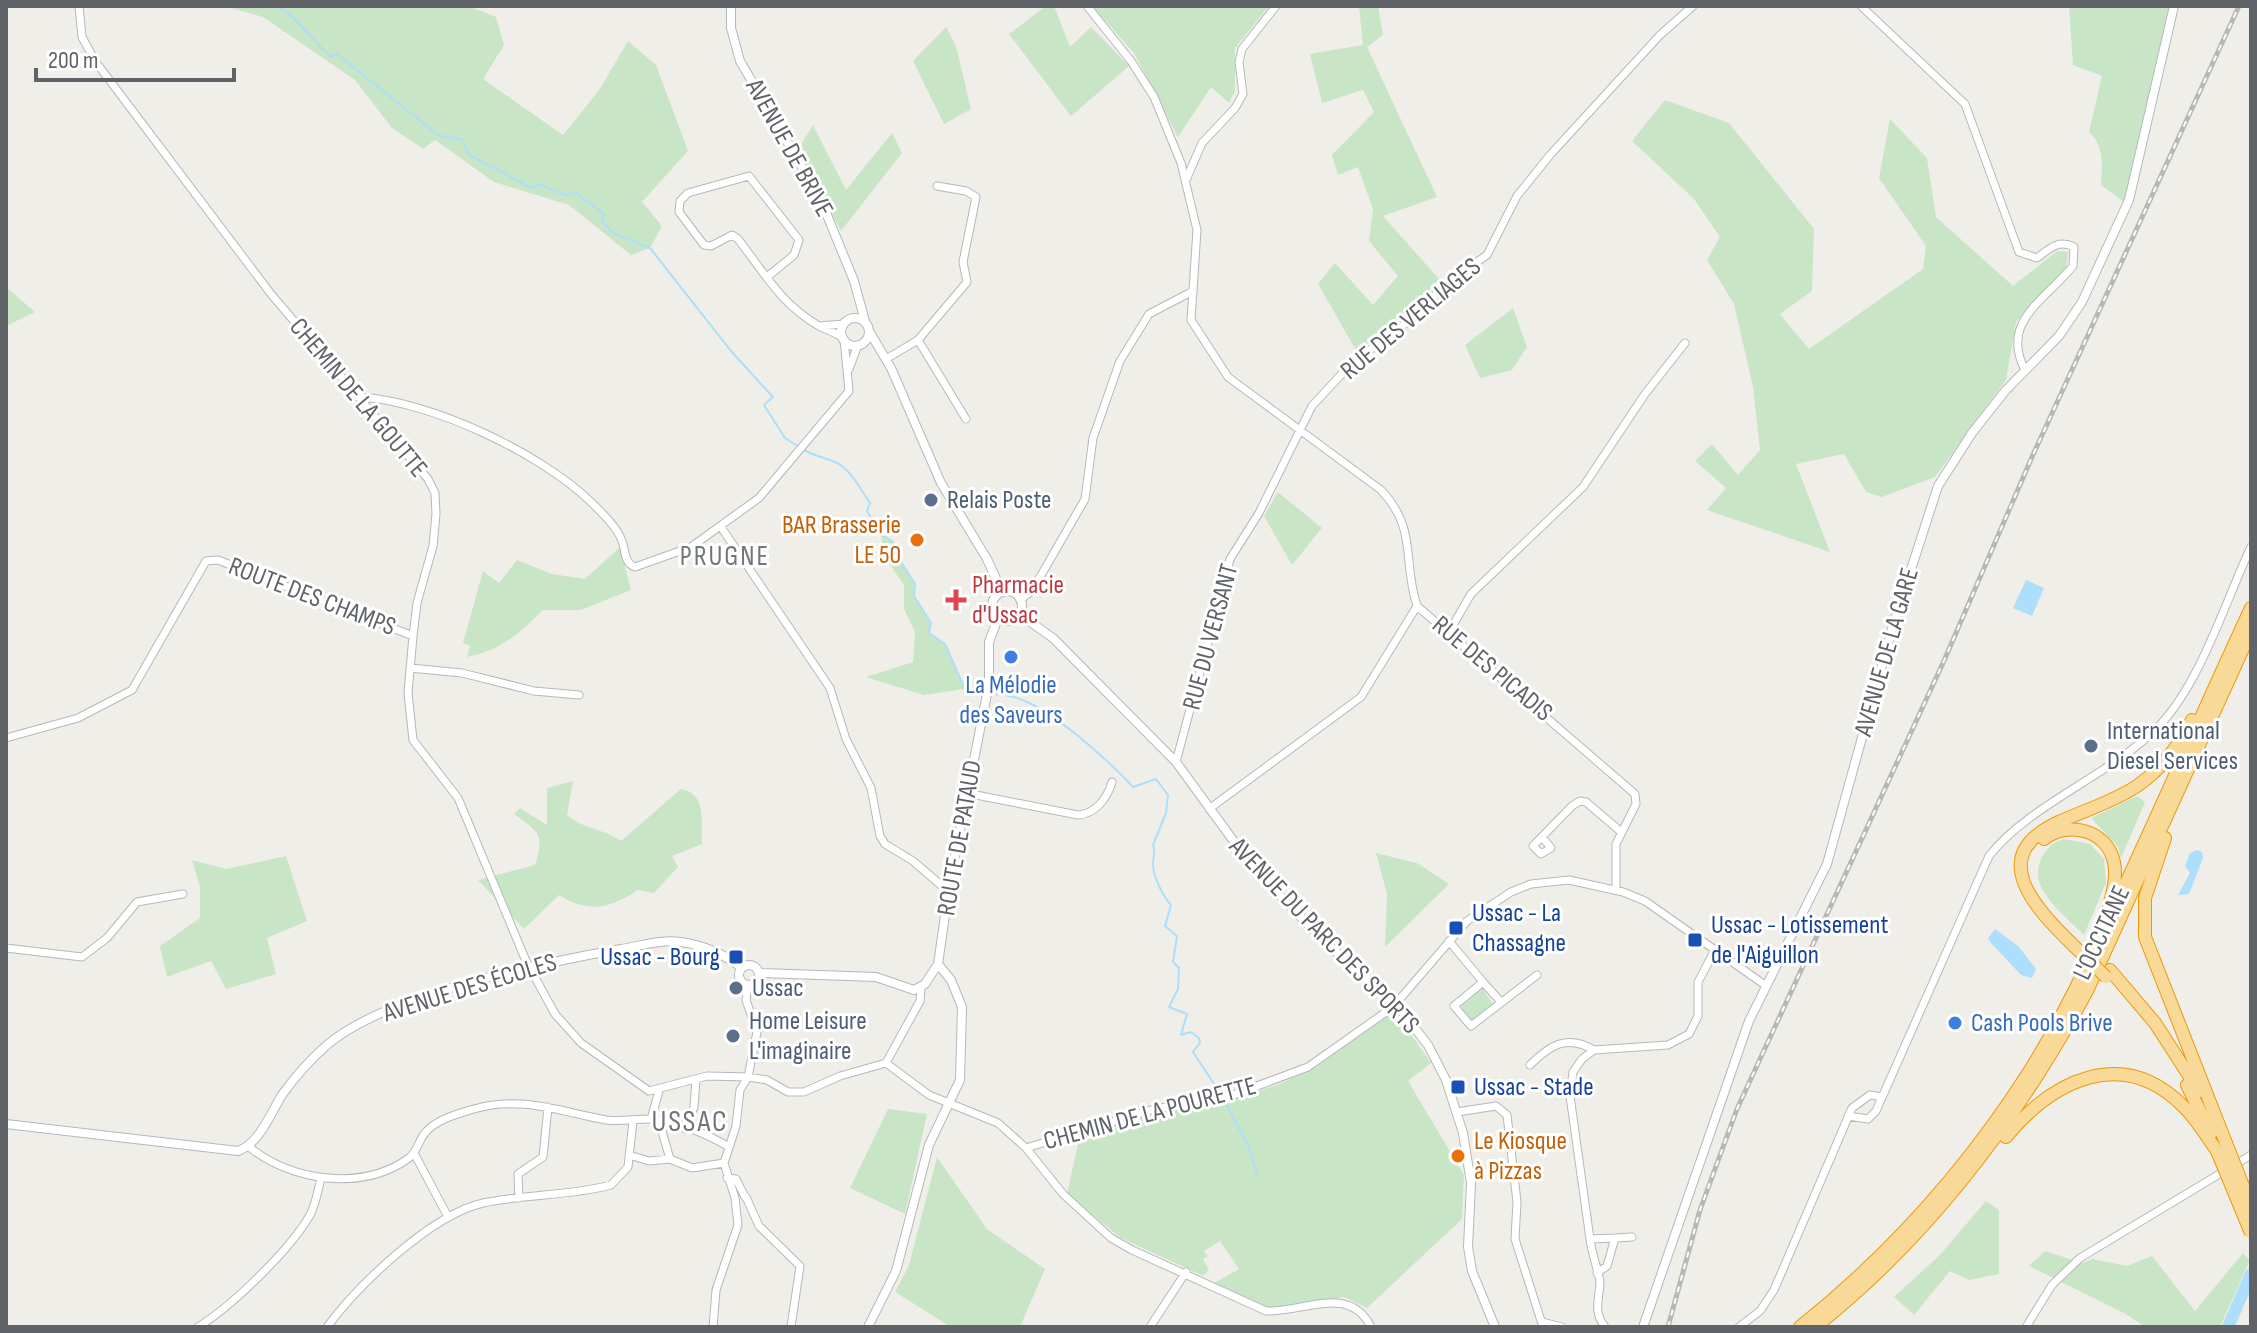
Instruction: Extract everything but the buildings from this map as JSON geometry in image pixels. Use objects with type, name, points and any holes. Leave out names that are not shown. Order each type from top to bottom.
[{"type":"highway","name":"L'OCCITANE","points":[[1800,1327],[1901,1235],[1980,1144],[2039,1056],[2095,949],[2251,608]]},
{"type":"highway","name":"L'OCCITANE","points":[[1815,1327],[1894,1257],[1967,1176],[2018,1106],[2087,991],[2251,631]]},
{"type":"highway","points":[[2076,942],[2036,908],[2026,892],[2021,869],[2029,845],[2046,828],[2128,792],[2151,775],[2171,754],[2221,672]]},
{"type":"highway","points":[[2201,742],[2148,884],[2143,919],[2148,947],[2202,1108],[2221,1147],[2251,1233]]},
{"type":"highway","points":[[2095,949],[2110,901],[2114,862],[2110,849],[2098,837],[2080,829],[2049,835],[2038,845],[2028,872],[2034,891],[2044,907],[2076,942],[2155,1023],[2251,1206]]},
{"type":"highway","points":[[1967,1176],[2036,1103],[2053,1091],[2084,1078],[2115,1075],[2149,1083],[2176,1099],[2202,1108]]},
{"type":"street","name":"CHEMIN DE LA GOUTTE","points":[[79,6],[82,37],[95,61],[271,294],[420,466],[435,493],[433,546],[417,603],[410,668],[409,728],[413,740],[458,798],[530,967],[555,1014],[581,1043],[643,1088],[659,1091]]},
{"type":"street","name":"AVENUE DE BRIVE","points":[[731,6],[731,28],[740,61],[820,198],[869,331]]},
{"type":"street","name":"RUE DES PICADIS","points":[[1087,6],[1131,61],[1154,97],[1186,180],[1197,230],[1191,320],[1195,331],[1228,377],[1381,490],[1401,515],[1417,606],[1635,794],[1636,804],[1620,831]]},
{"type":"street","points":[[1186,180],[1202,143],[1235,108],[1243,94],[1239,62],[1242,49],[1276,6]]},
{"type":"street","name":"RUE DES VERLIAGES","points":[[1302,431],[1312,406],[1350,365],[1414,317],[1446,284],[1487,255],[1517,196],[1640,57],[1693,6]]},
{"type":"street","points":[[1861,6],[1965,104],[2019,252],[2037,258],[2055,245],[2066,243],[2074,247],[2073,266],[2021,321],[2015,351],[2025,370]]},
{"type":"street","name":"AVENUE DE LA GARE","points":[[1643,1327],[1711,1126],[1765,985],[1827,864],[1894,622],[1938,486],[1972,433],[2073,318],[2119,226],[2136,174],[2174,6]]},
{"type":"street","points":[[767,277],[794,255],[799,240],[749,176],[688,193],[680,201],[679,212],[704,245],[711,246],[732,235],[793,311],[884,356],[918,340],[967,282],[963,262],[976,197],[966,191],[937,186]]},
{"type":"street","points":[[358,397],[375,397],[435,415],[517,451],[591,502],[617,531],[630,567],[691,547],[759,498],[845,397],[850,387],[844,338],[856,289]]},
{"type":"street","points":[[1020,600],[1032,591],[1085,499],[1090,484],[1093,438],[1120,361],[1149,314],[1193,291]]},
{"type":"street","points":[[819,326],[865,321]]},
{"type":"street","points":[[848,371],[869,331],[884,356],[925,452],[1002,592]]},
{"type":"street","points":[[918,340],[966,419]]},
{"type":"street","points":[[1449,632],[1471,594],[1583,487],[1645,394],[1685,343]]},
{"type":"street","name":"RUE DU VERSANT","points":[[1176,762],[1230,559],[1259,513],[1302,431]]},
{"type":"street","points":[[721,527],[830,688],[846,739],[871,788],[880,836],[885,844],[913,861],[949,892]]},
{"type":"street","points":[[1848,1116],[1860,1120],[1872,1116],[1989,856],[2012,834],[2135,747],[2168,716],[2187,685],[2251,547]]},
{"type":"street","name":"ROUTE DES CHAMPS","points":[[6,738],[78,718],[132,690],[206,561],[218,560],[413,636]]},
{"type":"street","points":[[1002,592],[1013,592],[1020,600],[1019,614],[1008,621],[998,618],[992,605],[1002,592]]},
{"type":"street","points":[[1209,809],[1361,697],[1417,606]]},
{"type":"street","name":"AVENUE DU PARC DES SPORTS","points":[[1019,614],[1053,638],[1176,762],[1235,847],[1279,897],[1396,1004],[1438,1062],[1457,1112],[1471,1183],[1468,1247],[1472,1271],[1495,1327]]},
{"type":"street","name":"ROUTE DE PATAUD","points":[[938,964],[966,793],[987,692],[989,642],[998,618]]},
{"type":"street","points":[[410,668],[462,673],[534,691],[579,695]]},
{"type":"street","points":[[966,793],[1078,815],[1097,808],[1112,782]]},
{"type":"street","points":[[1542,837],[1580,801],[1586,802],[1620,831],[1616,844],[1616,890]]},
{"type":"street","name":"CHEMIN DE LA POURETTE","points":[[1026,1148],[1154,1109],[1222,1099],[1308,1067],[1396,1004],[1467,921],[1511,892],[1531,884],[1569,880],[1616,890],[1645,901],[1765,985]]},
{"type":"street","points":[[6,948],[82,957],[107,938],[137,902],[183,894]]},
{"type":"street","points":[[1449,941],[1501,1002]]},
{"type":"street","name":"AVENUE DES ÉCOLES","points":[[249,1147],[284,1093],[328,1045],[346,1032],[410,1002],[530,967],[668,942],[715,952],[742,968]]},
{"type":"street","points":[[1530,1065],[1558,1043],[1568,1040],[1594,1050],[1668,1045],[1689,1034],[1698,1016],[1698,982],[1715,950]]},
{"type":"street","points":[[748,985],[740,977],[742,968],[751,965],[759,973],[876,977],[914,990],[921,987],[938,964],[958,994],[964,1025],[960,1080],[929,1145],[896,1271],[868,1327]]},
{"type":"street","points":[[748,985],[756,982],[759,973]]},
{"type":"street","points":[[1483,982],[1454,1006],[1471,1026],[1537,975]]},
{"type":"street","points":[[713,1327],[716,1290],[738,1225],[735,1198],[724,1163],[736,1126],[740,1090],[748,1077],[757,1032],[746,1000],[748,985]]},
{"type":"street","points":[[670,1159],[655,1120],[659,1091],[696,1079],[748,1077],[767,1080],[788,1092],[804,1092],[840,1076],[886,1063],[920,1001],[921,987]]},
{"type":"street","points":[[1594,1050],[1582,1059],[1570,1084],[1592,1263],[1597,1273],[1598,1315],[1605,1327]]},
{"type":"street","points":[[886,1063],[948,1105],[998,1123],[1026,1148],[1063,1194],[1111,1238],[1266,1311],[1285,1312],[1327,1301],[1348,1304],[1371,1327]]},
{"type":"street","points":[[685,1129],[694,1107],[696,1079]]},
{"type":"street","points":[[1739,1327],[1760,1311],[1774,1290],[1848,1116],[1861,1099],[1882,1097]]},
{"type":"street","points":[[6,1124],[180,1147],[238,1151],[249,1147],[265,1159],[321,1178],[353,1178],[379,1172],[414,1153],[425,1133],[448,1118],[494,1103],[548,1107],[604,1120],[655,1120],[729,1147]]},
{"type":"street","points":[[1457,1112],[1496,1106],[1507,1115],[1517,1202],[1515,1239],[1542,1324],[1562,1327]]},
{"type":"street","points":[[519,1198],[518,1174],[543,1157],[548,1107]]},
{"type":"street","points":[[327,1327],[409,1244],[447,1215],[483,1203],[611,1185],[623,1176],[633,1121]]},
{"type":"street","points":[[414,1153],[447,1215]]},
{"type":"street","points":[[629,1155],[649,1161],[670,1159],[692,1168],[724,1163]]},
{"type":"street","points":[[2026,1327],[2052,1285],[2080,1258],[2251,1155]]},
{"type":"street","points":[[198,1327],[254,1280],[302,1226],[311,1213],[321,1178]]},
{"type":"street","points":[[727,1178],[736,1179],[759,1226],[800,1266],[791,1327]]},
{"type":"street","points":[[735,1198],[746,1197]]},
{"type":"street","points":[[1590,1239],[1632,1237]]},
{"type":"street","points":[[1597,1273],[1607,1266],[1615,1238]]},
{"type":"street","points":[[1150,1327],[1186,1272]]},
{"type":"green space","points":[[224,6],[468,6],[496,17],[504,45],[483,79],[563,135],[600,89],[628,41],[656,65],[688,151],[642,202],[662,226],[650,248],[631,255],[569,205],[494,182],[435,140],[423,149],[392,128],[355,80],[263,17]]},
{"type":"green space","points":[[1046,6],[1054,6],[1070,47],[1091,27],[1129,66],[1071,116],[1009,34]]},
{"type":"green space","points":[[1092,6],[1269,6],[1235,48],[1235,91],[1229,103],[1211,87],[1178,137],[1134,53]]},
{"type":"green space","points":[[1359,6],[1378,6],[1383,35],[1367,47],[1437,197],[1383,216],[1439,279],[1407,317],[1357,352],[1318,284],[1335,263],[1373,305],[1398,276],[1369,241],[1373,209],[1358,167],[1338,175],[1332,155],[1374,112],[1363,90],[1322,103],[1310,54],[1363,45]]},
{"type":"green space","points":[[2069,6],[2169,6],[2124,202],[2101,185],[2100,150],[2089,132],[2102,76],[2073,65]]},
{"type":"green space","points":[[946,27],[956,46],[971,109],[944,124],[913,61]]},
{"type":"green space","points":[[1665,100],[1729,123],[1814,229],[1812,291],[1780,314],[1809,349],[1923,269],[1926,246],[1879,178],[1890,119],[1927,158],[1936,217],[2013,286],[2057,251],[2068,252],[2066,271],[2016,322],[2006,380],[1935,477],[1882,497],[1866,492],[1844,454],[1796,464],[1830,552],[1707,510],[1726,488],[1695,461],[1712,444],[1738,475],[1760,450],[1753,387],[1734,304],[1707,260],[1720,237],[1694,199],[1632,141]]},
{"type":"green space","points":[[813,125],[846,190],[892,133],[902,153],[841,231],[798,149]]},
{"type":"green space","points":[[6,287],[35,312],[6,326]]},
{"type":"green space","points":[[1513,308],[1527,347],[1512,370],[1480,378],[1465,345]]},
{"type":"green space","points":[[1278,492],[1322,528],[1292,565],[1264,516]]},
{"type":"green space","points":[[881,534],[893,542],[896,554],[915,584],[914,596],[931,623],[930,633],[945,644],[965,689],[924,695],[866,677],[913,662],[915,632],[904,609],[904,585],[884,556]]},
{"type":"green space","points":[[620,547],[631,590],[581,610],[543,610],[509,640],[467,657],[470,646],[463,643],[483,571],[499,583],[517,560],[552,574],[585,579]]},
{"type":"green space","points":[[573,781],[567,815],[580,824],[621,841],[681,789],[689,792],[695,796],[701,810],[702,844],[672,856],[678,867],[654,893],[638,890],[609,905],[590,907],[559,895],[524,929],[478,880],[535,865],[538,835],[514,814],[520,808],[547,825],[547,788]]},
{"type":"green space","points":[[2137,796],[2145,802],[2121,858],[2118,847],[2091,818]]},
{"type":"green space","points":[[2064,839],[2090,844],[2104,859],[2106,883],[2084,935],[2049,900],[2038,877],[2044,854],[2049,847]]},
{"type":"green space","points":[[1376,853],[1417,863],[1449,884],[1385,947],[1387,894]]},
{"type":"green space","points":[[286,856],[307,921],[267,938],[276,974],[226,989],[211,961],[167,977],[160,946],[200,918],[200,887],[192,860],[226,869]]},
{"type":"green space","points":[[1482,988],[1493,1004],[1474,1021],[1469,1020],[1460,1004]]},
{"type":"green space","points":[[1391,1013],[1396,1013],[1431,1063],[1408,1081],[1464,1175],[1462,1219],[1367,1308],[1344,1297],[1286,1308],[1267,1308],[1214,1283],[1239,1269],[1220,1241],[1204,1251],[1208,1256],[1203,1259],[1209,1270],[1203,1276],[1121,1238],[1067,1194],[1080,1135],[1151,1112],[1212,1105],[1277,1085],[1318,1066]]},
{"type":"green space","points":[[888,1109],[927,1114],[905,1214],[850,1188]]},
{"type":"green space","points":[[937,1157],[987,1229],[1045,1269],[1020,1327],[951,1327],[895,1292],[909,1265]]},
{"type":"green space","points":[[1986,1201],[1999,1210],[1999,1274],[1969,1280],[1950,1271],[1914,1315],[1894,1297],[1940,1255]]},
{"type":"green space","points":[[2045,1251],[2082,1263],[2092,1259],[2127,1266],[2152,1256],[2195,1311],[2243,1253],[2250,1260],[2220,1327],[2145,1327],[2124,1313],[2029,1266]]},
{"type":"water","points":[[2026,580],[2044,588],[2032,616],[2013,608]]},
{"type":"water","points":[[2197,850],[2202,852],[2203,858],[2189,894],[2178,895],[2190,873],[2185,866],[2190,853]]},
{"type":"water","points":[[1995,929],[2019,947],[2036,969],[2032,978],[2021,975],[1991,943],[1988,938]]},
{"type":"waterway","points":[[271,6],[295,19],[332,57],[337,54],[438,135],[463,140],[469,155],[532,188],[539,184],[565,195],[576,193],[604,214],[602,221],[613,233],[650,248],[731,351],[773,397],[764,405],[785,438],[799,447]]},
{"type":"waterway","points":[[804,450],[835,462],[855,480],[870,503],[867,511],[881,534],[893,542],[896,554],[915,584],[914,596],[931,623],[929,633],[945,644],[965,689],[983,692]]},
{"type":"waterway","points":[[989,693],[1034,705],[1080,738],[1133,787],[1156,779],[1168,795],[1166,813],[1153,845],[1153,864],[1159,886],[1171,905],[1165,926],[1177,936],[1173,962],[1179,968],[1178,989],[1169,1007],[1187,1014],[1181,1035],[1191,1032],[1199,1038],[1200,1043],[1193,1052],[1222,1096]]},
{"type":"waterway","points":[[1225,1102],[1249,1147],[1257,1175]]},
{"type":"waterway","points":[[2228,1327],[2251,1274]]},
{"type":"railway","points":[[1668,1327],[1700,1210],[1737,1109],[1943,663],[2032,457],[2239,6]]},
{"type":"place","name":"Relais Poste","points":[[931,500]]},
{"type":"place","name":"BAR Brasserie LE 50","points":[[917,540]]},
{"type":"place","name":"Pharmacie d'Ussac","points":[[956,600]]},
{"type":"place","name":"La Mélodie des Saveurs","points":[[1011,657]]},
{"type":"place","name":"International Diesel Services","points":[[2091,746]]},
{"type":"place","name":"Ussac - La Chassagne","points":[[1456,928]]},
{"type":"place","name":"Ussac - Lotissement de l'Aiguillon","points":[[1695,940]]},
{"type":"place","name":"Ussac - Bourg","points":[[736,957]]},
{"type":"place","name":"Ussac","points":[[736,988]]},
{"type":"place","name":"Cash Pools Brive","points":[[1955,1023]]},
{"type":"place","name":"Home Leisure L'imaginaire","points":[[733,1036]]},
{"type":"place","name":"Ussac - Stade","points":[[1458,1087]]},
{"type":"place","name":"Le Kiosque à Pizzas","points":[[1458,1156]]},
{"type":"district","name":"PRUGNE","points":[[725,556]]},
{"type":"district","name":"USSAC","points":[[690,1122]]}]
